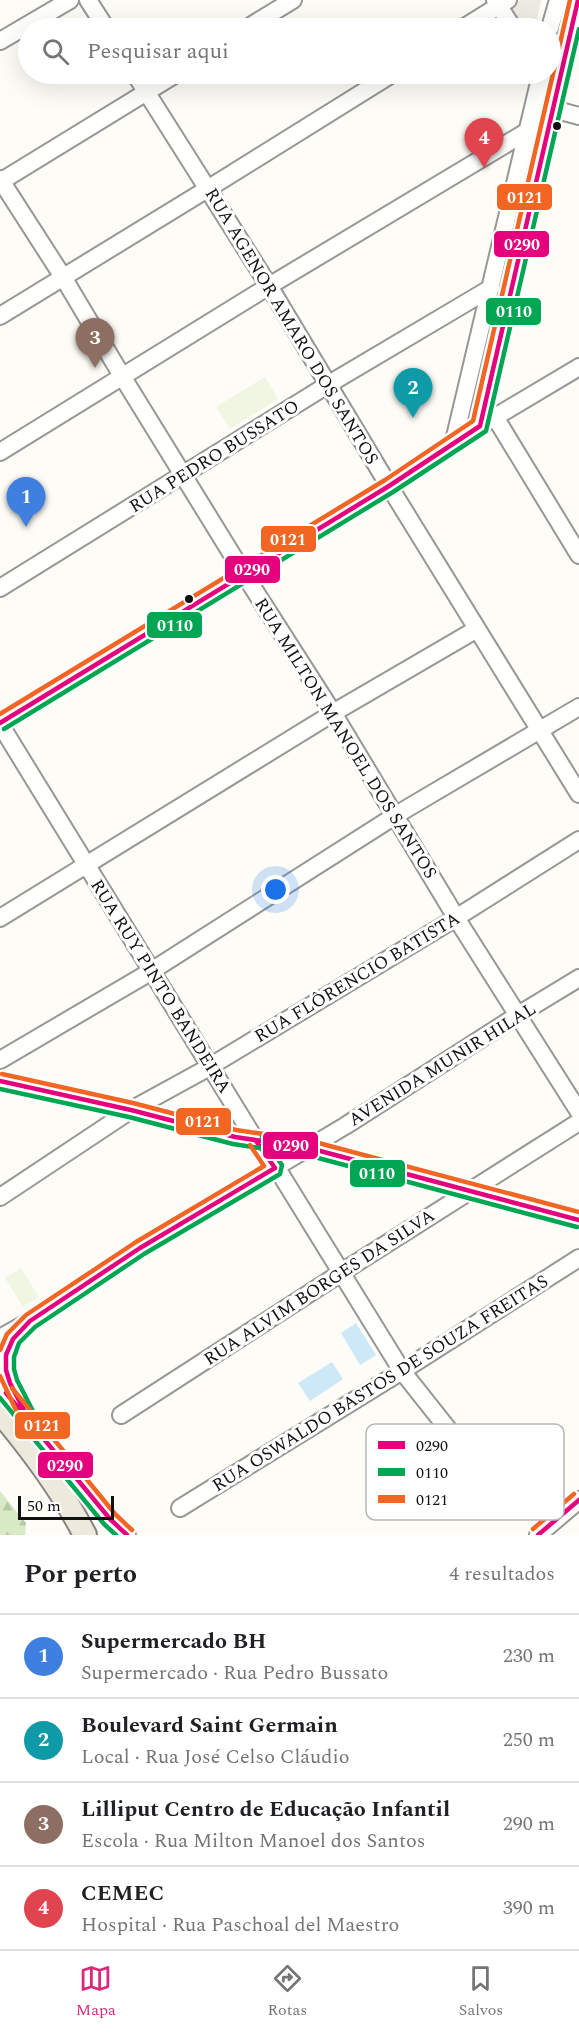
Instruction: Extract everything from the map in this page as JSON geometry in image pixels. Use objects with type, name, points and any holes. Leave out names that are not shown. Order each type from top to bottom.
[{"type":"main road","points":[[0,1412],[30,1449],[56,1494],[73,1535]]},
{"type":"main road","points":[[0,1426],[56,1494],[85,1535]]},
{"type":"street","points":[[39,18],[70,0]]},
{"type":"street","points":[[88,0],[100,18]]},
{"type":"street","points":[[264,18],[293,0]]},
{"type":"street","points":[[553,18],[558,0]]},
{"type":"street","points":[[561,74],[578,0]]},
{"type":"street","points":[[478,18],[501,2],[508,18]]},
{"type":"street","points":[[0,41],[18,30]]},
{"type":"street","name":"RUA AGENOR AMARO DOS SANTOS","points":[[142,84],[209,188],[579,794]]},
{"type":"street","points":[[0,181],[159,84]]},
{"type":"street","points":[[0,316],[376,84]]},
{"type":"street","points":[[453,446],[537,84]]},
{"type":"street","points":[[480,426],[559,84]]},
{"type":"street","points":[[553,109],[579,116]]},
{"type":"street","points":[[0,452],[269,286],[526,132]]},
{"type":"street","name":"RUA MILTON MANOEL DOS SANTOS","points":[[0,181],[63,277],[243,574],[333,713],[456,917],[579,1112]]},
{"type":"street","name":"RUA PEDRO BUSSATO","points":[[0,588],[329,384],[490,288]]},
{"type":"street","points":[[0,724],[579,367]]},
{"type":"street","points":[[466,384],[466,408],[480,426]]},
{"type":"street","points":[[495,417],[579,555]]},
{"type":"street","points":[[0,918],[333,713],[477,629]]},
{"type":"street","points":[[0,1060],[152,971],[394,816],[579,707]]},
{"type":"street","name":"RUA RUY PINTO BANDEIRA","points":[[0,724],[256,1141],[342,1273],[402,1371],[445,1424]]},
{"type":"street","name":"RUA FLÔRENCIO BATISTA","points":[[0,1197],[131,1110],[211,1066],[579,840]]},
{"type":"street","name":"AVENIDA MUNIR HILAL","points":[[0,1338],[30,1321],[140,1248],[309,1148],[579,978]]},
{"type":"street","points":[[0,1081],[256,1141],[309,1148],[579,1221]]},
{"type":"street","name":"RUA ALVIM BORGES DA SILVA","points":[[121,1415],[579,1122]]},
{"type":"street","name":"RUA OSWALDO BASTOS DE SOUZA FREITAS","points":[[180,1508],[579,1258]]},
{"type":"street","name":"AVENIDA MUNIR HILAL","points":[[30,1321],[13,1339],[6,1355],[6,1370],[10,1383],[30,1422]]},
{"type":"street","points":[[0,1385],[110,1519],[127,1535]]},
{"type":"street","points":[[564,1513],[579,1500]]},
{"type":"street","points":[[538,1535],[556,1520]]},
{"type":"green space","points":[[265,377],[278,399],[230,429],[216,407]]},
{"type":"green space","points":[[21,1268],[39,1297],[23,1307],[5,1278]]},
{"type":"green space","points":[[0,1491],[26,1523],[25,1535],[0,1535]]},
{"type":"shaded area","points":[[520,0],[541,0],[537,18],[518,18],[511,6]]},
{"type":"water","points":[[356,1323],[376,1355],[360,1365],[341,1333]]},
{"type":"water","points":[[332,1362],[343,1379],[310,1401],[298,1383]]},
{"type":"transit line","name":"0121","points":[[561,39],[570,0]]},
{"type":"transit line","name":"0290","points":[[561,74],[578,0]]},
{"type":"transit line","name":"0110","points":[[4,729],[393,492],[486,431],[579,29]]},
{"type":"transit line","name":"0121","points":[[0,714],[385,480],[473,421],[551,84]]},
{"type":"transit line","name":"0290","points":[[0,723],[389,486],[480,426],[559,84]]},
{"type":"transit line","name":"0121","points":[[2,1074],[133,1103],[236,1130],[311,1141],[579,1212]]},
{"type":"transit line","name":"0290","points":[[0,1081],[131,1110],[235,1137],[309,1148],[579,1220]]},
{"type":"transit line","name":"0110","points":[[0,1089],[129,1117],[233,1144],[307,1155],[577,1227]]},
{"type":"transit line","name":"0110","points":[[37,1419],[17,1380],[14,1369],[14,1357],[19,1343],[35,1327],[144,1254],[280,1174],[282,1165],[262,1137]]},
{"type":"transit line","name":"0290","points":[[30,1422],[10,1383],[6,1370],[6,1355],[13,1339],[30,1321],[140,1248],[275,1168],[256,1141]]},
{"type":"transit line","name":"0121","points":[[0,1350],[7,1334],[26,1315],[136,1242],[264,1166],[250,1145]]},
{"type":"transit line","name":"0121","points":[[0,1376],[23,1425]]},
{"type":"transit line","name":"0121","points":[[12,1388],[115,1514],[132,1530]]},
{"type":"transit line","name":"0290","points":[[6,1393],[110,1519],[127,1535]]},
{"type":"transit line","name":"0110","points":[[0,1398],[104,1524],[116,1535]]},
{"type":"transit line","name":"0121","points":[[564,1503],[574,1494]]},
{"type":"transit line","name":"0290","points":[[564,1513],[579,1500]]},
{"type":"transit line","name":"0121","points":[[533,1529],[544,1520]]},
{"type":"transit line","name":"0290","points":[[538,1535],[556,1520]]},
{"type":"place","name":"CEMEC","points":[[484,168]]},
{"type":"place","name":"Lilliput Centro de Educação Infantil","points":[[95,368]]},
{"type":"place","name":"Boulevard Saint Germain","points":[[413,418]]},
{"type":"place","name":"Supermercado BH","points":[[26,527]]}]
